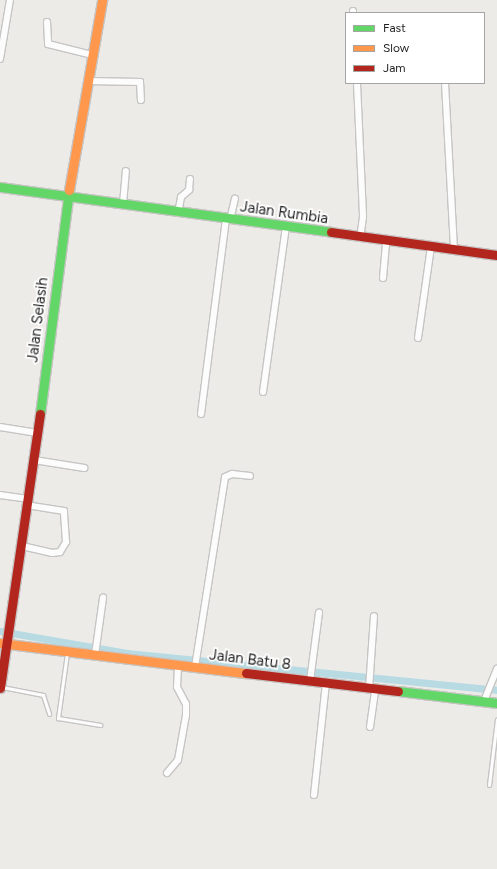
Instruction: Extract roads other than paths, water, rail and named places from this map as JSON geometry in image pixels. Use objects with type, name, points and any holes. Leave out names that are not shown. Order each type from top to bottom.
[{"type":"street","points":[[0,59],[10,0]]},
{"type":"street","name":"Jalan Selasih","points":[[0,688],[4,641],[9,625],[22,546],[38,433],[68,197],[102,0]]},
{"type":"street","points":[[47,22],[48,44],[92,54]]},
{"type":"street","points":[[88,80],[140,82],[141,100]]},
{"type":"street","points":[[357,84],[363,217],[360,238]]},
{"type":"street","points":[[445,84],[454,250]]},
{"type":"street","points":[[123,204],[126,171]]},
{"type":"street","points":[[178,213],[190,179]]},
{"type":"street","name":"Jalan Rumbia","points":[[0,187],[228,220],[497,255]]},
{"type":"street","points":[[201,414],[228,220],[235,199]]},
{"type":"street","points":[[263,392],[286,227]]},
{"type":"street","points":[[383,278],[386,241]]},
{"type":"street","points":[[418,338],[431,247]]},
{"type":"street","points":[[0,427],[38,433]]},
{"type":"street","points":[[34,460],[84,468]]},
{"type":"street","points":[[194,664],[225,478],[232,474],[250,476]]},
{"type":"street","points":[[0,495],[64,511],[66,542],[60,552],[52,553],[22,546]]},
{"type":"street","points":[[95,652],[103,598]]},
{"type":"street","points":[[310,677],[319,613]]},
{"type":"street","points":[[370,727],[374,616]]},
{"type":"street","name":"Jalan Batu 8","points":[[4,641],[67,651],[95,652],[178,665],[194,664],[310,677],[326,683],[486,697],[497,703]]},
{"type":"street","points":[[167,773],[178,760],[186,715],[186,704],[177,687],[178,665]]},
{"type":"street","points":[[486,697],[497,668]]},
{"type":"street","points":[[314,795],[326,683]]},
{"type":"lane","points":[[67,651],[58,718],[100,725]]},
{"type":"lane","points":[[0,688],[43,695],[49,714]]},
{"type":"lane","points":[[488,785],[497,719]]},
{"type":"waterway","points":[[0,631],[127,653],[497,690]]}]
